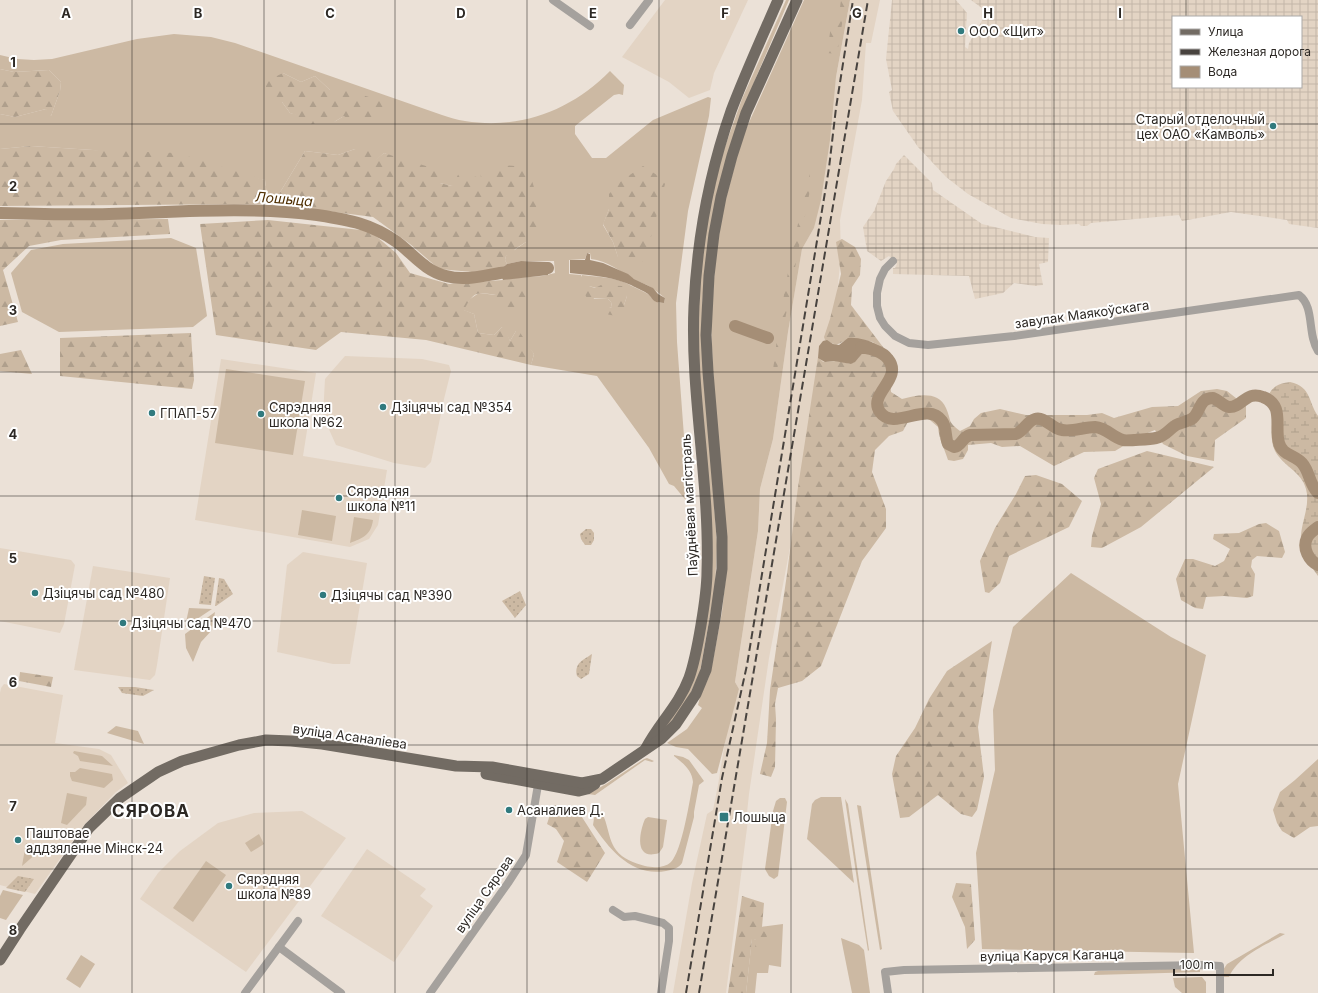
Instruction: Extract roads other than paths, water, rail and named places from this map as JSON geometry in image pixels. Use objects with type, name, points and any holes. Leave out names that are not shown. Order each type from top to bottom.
[{"type":"main road","name":"Паўднёвая магістраль","points":[[646,748],[655,731],[671,712],[680,698],[689,679],[698,644],[707,574],[708,550],[693,345],[696,273],[702,225],[717,158],[731,113],[778,0]]},
{"type":"main road","points":[[646,748],[661,739],[676,724],[696,694],[702,681],[711,647],[722,561],[722,537],[706,335],[706,313],[714,234],[721,197],[746,113],[797,0]]},
{"type":"main road","name":"вуліца Асаналіева","points":[[0,960],[89,828],[120,798],[136,786],[158,772],[182,761],[224,748],[266,740],[322,744],[456,766],[488,774],[539,780],[579,791],[587,789],[628,762],[646,748]]},
{"type":"street","points":[[553,0],[590,26]]},
{"type":"street","points":[[630,25],[649,0]]},
{"type":"street","name":"завулак Маякоўскага","points":[[893,261],[885,269],[880,279],[877,293],[877,306],[880,318],[885,326],[895,336],[909,343],[928,345],[1014,336],[1299,295],[1305,299],[1308,307],[1312,336],[1318,351]]},
{"type":"street","name":"вуліца Сярова","points":[[430,993],[526,855],[539,780]]},
{"type":"street","points":[[613,910],[624,917],[635,916],[663,923],[669,928],[669,941],[661,993]]},
{"type":"street","points":[[245,993],[298,920]]},
{"type":"street","points":[[278,947],[341,993]]},
{"type":"street","name":"вуліца Каруся Каганца","points":[[888,993],[885,972],[921,969],[1195,965],[1220,966],[1220,993]]},
{"type":"water","points":[[587,253],[590,254],[590,260],[603,263],[628,274],[634,279],[653,288],[658,294],[665,298],[664,303],[656,302],[647,293],[619,281],[598,276],[570,273],[570,260],[585,260]]},
{"type":"water","points":[[521,261],[547,262],[548,275],[503,280],[500,273],[501,269],[507,264]]},
{"type":"water","points":[[848,338],[859,338],[871,342],[877,345],[877,349],[871,354],[862,354],[855,362],[851,364],[834,361],[825,362],[818,358],[819,346],[823,341],[827,340],[833,344],[839,345]]},
{"type":"waterway","name":"Лошыца","points":[[0,213],[95,214],[239,210],[291,212],[359,223],[378,230],[397,242],[425,266],[439,274],[446,276],[460,278],[480,277],[506,272],[548,268]]},
{"type":"waterway","name":"Лошыца","points":[[735,326],[768,338]]},
{"type":"waterway","name":"Лошыца","points":[[861,347],[883,354],[892,366],[892,373],[878,399],[877,405],[880,412],[886,417],[893,419],[919,414],[936,415],[944,424],[948,444],[954,447],[959,445],[967,436],[970,435],[1016,434],[1035,419],[1042,419],[1062,430],[1095,427],[1103,429],[1123,440],[1156,438],[1165,434],[1176,425],[1193,418],[1205,400],[1213,398],[1229,407],[1233,407],[1248,397],[1257,395],[1270,401],[1274,405],[1277,417],[1279,443],[1283,450],[1302,463],[1318,493]]},
{"type":"waterway","name":"Лошыца","points":[[1318,527],[1308,536],[1305,546],[1309,557],[1318,565]]},
{"type":"railway","points":[[686,993],[722,778],[747,665],[829,168],[836,108],[853,0]]},
{"type":"railway","points":[[699,993],[868,0]]},
{"type":"place","name":"ООО «Щит»","points":[[961,31]]},
{"type":"place","name":"Старый отделочный цех ОАО «Камволь»","points":[[1273,126]]},
{"type":"place","name":"Дзіцячы сад №354","points":[[383,407]]},
{"type":"place","name":"ГПАП-57","points":[[152,413]]},
{"type":"place","name":"Сярэдняя школа №62","points":[[261,414]]},
{"type":"place","name":"Сярэдняя школа №11","points":[[339,498]]},
{"type":"place","name":"Дзіцячы сад №480","points":[[35,593]]},
{"type":"place","name":"Дзіцячы сад №390","points":[[323,595]]},
{"type":"place","name":"Дзіцячы сад №470","points":[[123,623]]},
{"type":"place","name":"Асаналиев Д.","points":[[509,810]]},
{"type":"place","name":"Лошыца","points":[[724,817]]},
{"type":"place","name":"Паштовае аддзяленне Мінск-24","points":[[18,840]]},
{"type":"place","name":"Сярэдняя школа №89","points":[[229,886]]},
{"type":"district","name":"СЯРОВА","points":[[151,811]]}]
